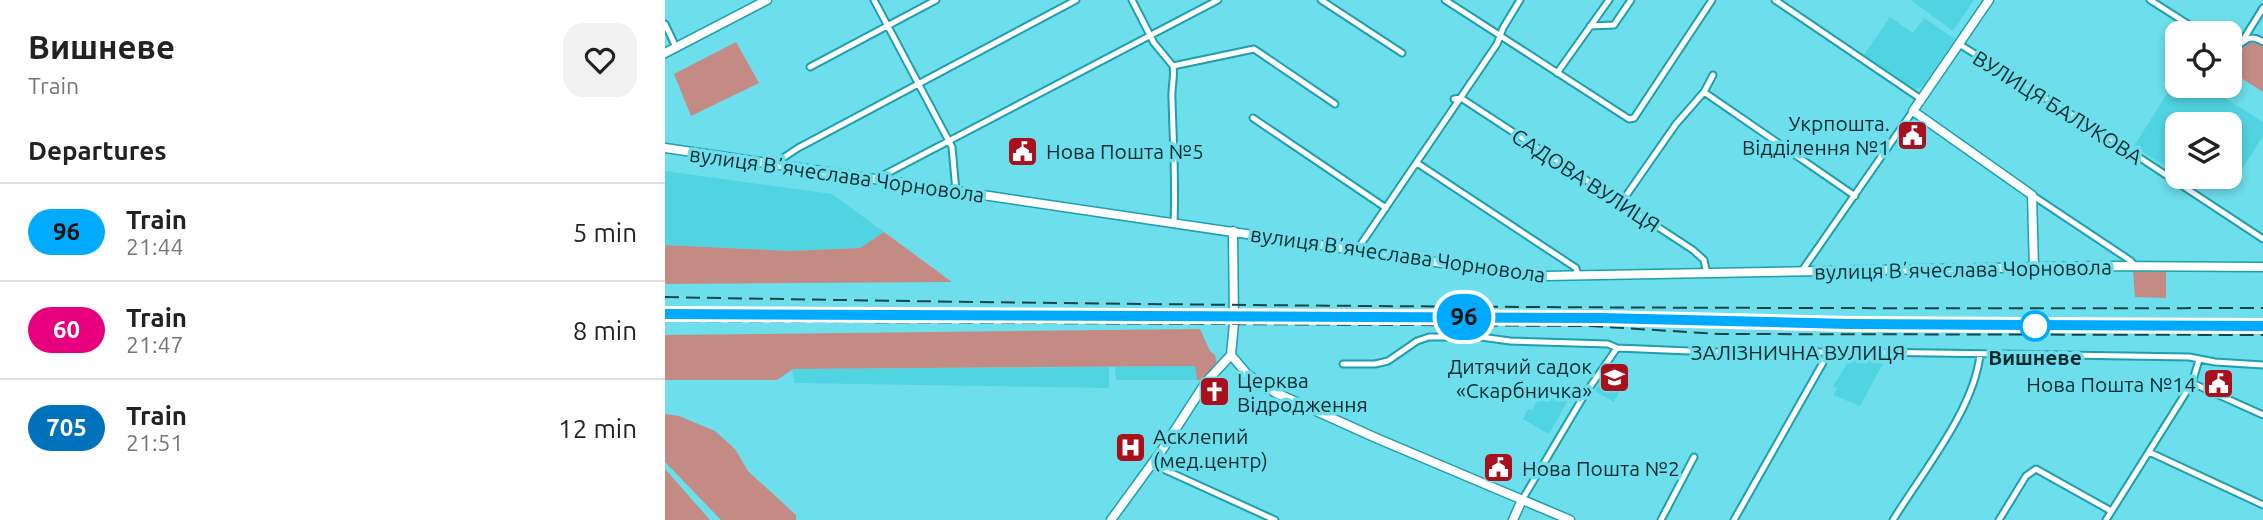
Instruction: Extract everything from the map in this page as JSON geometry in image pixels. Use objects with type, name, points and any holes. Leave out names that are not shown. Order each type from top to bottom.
[{"type":"street","points":[[665,52],[767,0]]},
{"type":"street","points":[[874,0],[949,141],[956,191]]},
{"type":"street","points":[[810,67],[936,0]]},
{"type":"street","points":[[773,165],[783,156],[1076,0]]},
{"type":"street","points":[[1132,0],[1150,34],[1173,66],[1171,96],[1176,186],[1174,222]]},
{"type":"street","points":[[878,178],[1218,0]]},
{"type":"street","points":[[1321,0],[1402,53]]},
{"type":"street","points":[[1445,0],[1629,119],[1634,118],[1712,0]]},
{"type":"street","points":[[1357,250],[1497,44],[1520,0]]},
{"type":"street","points":[[1557,73],[1609,0]]},
{"type":"street","points":[[1590,26],[1614,25],[1631,0]]},
{"type":"street","points":[[1775,0],[1921,99]]},
{"type":"street","points":[[1801,272],[1989,0]]},
{"type":"street","points":[[2150,0],[2183,21]]},
{"type":"street","points":[[2243,40],[2263,8]]},
{"type":"street","points":[[665,24],[676,47]]},
{"type":"street","points":[[2243,40],[2257,38],[2263,42]]},
{"type":"street","name":"ВУЛИЦЯ БАЛУКОВА","points":[[1959,44],[2122,146],[2263,239]]},
{"type":"street","points":[[1173,66],[1254,49],[1335,104]]},
{"type":"street","points":[[1621,203],[1676,124],[1704,92],[1713,75]]},
{"type":"street","points":[[1704,92],[1854,196]]},
{"type":"street","points":[[1454,99],[1461,98]]},
{"type":"street","name":"САДОВА ВУЛИЦЯ","points":[[1461,98],[1693,250],[1704,260],[1707,274]]},
{"type":"street","points":[[1913,111],[2135,266]]},
{"type":"street","points":[[1253,118],[1386,208]]},
{"type":"street","name":"вулиця Вʼячеслава Чорновола","points":[[665,148],[1503,272],[1578,276],[2135,266],[2263,267]]},
{"type":"street","points":[[1417,163],[1576,268],[1578,276]]},
{"type":"street","points":[[2032,195],[2034,268]]},
{"type":"street","points":[[1111,520],[1206,382],[1231,355],[1234,329],[1233,231]]},
{"type":"street","name":"ЗАЛІЗНИЧНА ВУЛИЦЯ","points":[[1343,364],[1375,364],[1388,361],[1417,341],[1429,337],[1481,337],[1510,341],[1608,344],[1617,348],[1714,352],[2189,357],[2263,365]]},
{"type":"street","points":[[1513,520],[1585,394],[1617,348]]},
{"type":"street","points":[[1734,520],[1829,352]]},
{"type":"street","points":[[1893,520],[1967,400],[1976,378],[1980,354]]},
{"type":"street","points":[[1231,355],[1247,374],[1274,392],[1570,520]]},
{"type":"street","points":[[2106,520],[2192,383],[2199,360]]},
{"type":"street","points":[[2192,383],[2263,415]]},
{"type":"street","points":[[2149,452],[2263,505]]},
{"type":"street","points":[[1661,520],[1694,457]]},
{"type":"street","points":[[1152,464],[1275,520]]},
{"type":"street","points":[[1999,520],[2026,476],[2036,469],[2111,511]]},
{"type":"shaded area","points":[[1911,0],[1974,0],[1953,31]]},
{"type":"shaded area","points":[[1890,17],[1913,33],[1924,18],[1955,39],[1923,87],[1915,89],[1864,55]]},
{"type":"shaded area","points":[[736,42],[759,83],[691,116],[674,74]]},
{"type":"shaded area","points":[[2249,43],[2256,43],[2263,47],[2263,92],[2242,79],[2244,47]]},
{"type":"shaded area","points":[[2165,97],[2225,98],[2263,122],[2263,136],[2242,169],[2242,112],[2165,112],[2165,166],[2134,146]]},
{"type":"shaded area","points":[[665,171],[832,194],[884,232],[860,248],[789,251],[665,245]]},
{"type":"shaded area","points":[[884,232],[952,282],[665,284],[665,245],[789,251],[860,248]]},
{"type":"shaded area","points":[[2133,271],[2166,272],[2166,298],[2135,297]]},
{"type":"shaded area","points":[[1200,329],[1210,351],[1215,355],[1217,365],[1205,381],[1197,380],[1195,366],[793,369],[777,380],[665,380],[665,335]]},
{"type":"shaded area","points":[[1852,356],[1887,356],[1860,406],[1833,395],[1837,388],[1833,386]]},
{"type":"shaded area","name":"Дитячий садок «Скарбничка»","points":[[1614,361],[1631,369],[1614,402],[1595,391]]},
{"type":"shaded area","points":[[1196,366],[1197,380],[1116,380],[1115,367]]},
{"type":"shaded area","points":[[1109,367],[1109,388],[794,383],[792,369]]},
{"type":"shaded area","points":[[1546,385],[1555,390],[1553,395],[1567,402],[1549,434],[1523,419],[1528,409],[1532,410]]},
{"type":"shaded area","points":[[665,414],[679,416],[715,431],[735,449],[748,471],[796,515],[796,520],[721,520],[665,462]]},
{"type":"shaded area","points":[[665,469],[710,520],[665,520]]},
{"type":"railway","points":[[665,297],[1464,307],[2263,308]]},
{"type":"railway","points":[[665,309],[742,309]]},
{"type":"railway","points":[[1620,318],[1911,325]]},
{"type":"railway","points":[[665,321],[1590,326],[1720,334],[2263,335]]},
{"type":"train","name":"96","points":[[665,314],[1228,315],[1601,318],[2030,326],[2263,326]]},
{"type":"place","name":"Укрпошта. Відділення №1","points":[[1913,135]]},
{"type":"place","name":"Нова Пошта №5","points":[[1023,151]]},
{"type":"place","name":"Вишневе","points":[[2035,326]]},
{"type":"place","name":"Дитячий садок «Скарбничка»","points":[[1615,378]]},
{"type":"place","name":"Нова Пошта №14","points":[[2219,384]]},
{"type":"place","name":"Церква Відродження","points":[[1214,392]]},
{"type":"place","name":"Асклепий (мед.центр)","points":[[1130,448]]},
{"type":"place","name":"Нова Пошта №2","points":[[1499,468]]}]
